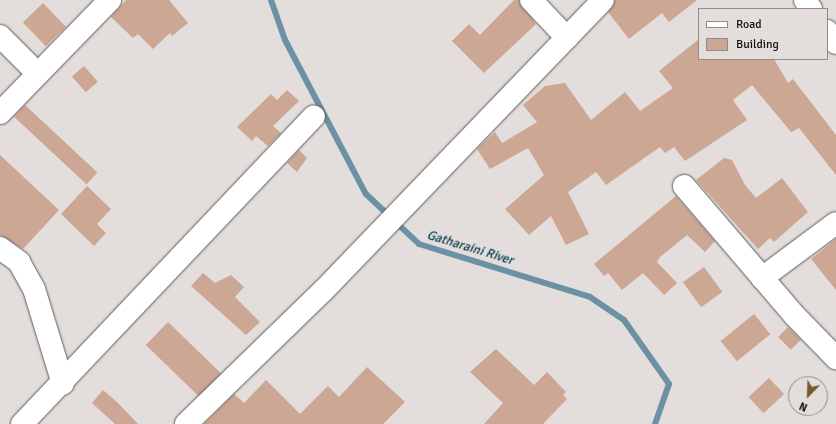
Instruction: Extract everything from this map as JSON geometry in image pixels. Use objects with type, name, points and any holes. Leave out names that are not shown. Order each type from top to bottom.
[{"type":"street","points":[[0,113],[37,73],[110,0]]},
{"type":"street","points":[[531,0],[567,38]]},
{"type":"street","points":[[186,424],[383,230],[603,0]]},
{"type":"street","points":[[828,32],[836,43]]},
{"type":"street","points":[[0,36],[37,73]]},
{"type":"street","points":[[22,424],[63,384],[314,116]]},
{"type":"street","points":[[684,186],[762,278],[836,358]]},
{"type":"street","points":[[762,278],[836,223]]},
{"type":"street","points":[[0,248],[19,262],[34,289],[63,384]]},
{"type":"building","points":[[126,0],[169,0],[188,23],[172,36],[170,33],[153,49],[138,34],[133,38],[111,17]]},
{"type":"building","points":[[514,0],[519,0],[536,24],[484,73],[452,41],[469,24],[480,35]]},
{"type":"building","points":[[615,0],[697,0],[669,22],[662,13],[629,39],[608,12]]},
{"type":"building","points":[[43,3],[66,27],[46,46],[23,22]]},
{"type":"building","points":[[698,40],[698,60],[775,60],[788,83],[793,79],[836,135],[836,175],[799,128],[791,132],[752,85],[733,100],[747,120],[685,161],[674,147],[665,153],[660,147],[606,185],[596,172],[568,192],[589,234],[566,245],[551,216],[529,235],[505,209],[544,175],[528,148],[490,169],[477,149],[495,132],[502,143],[537,122],[523,105],[545,86],[565,83],[591,120],[625,92],[640,111],[673,88],[659,71]]},
{"type":"building","points":[[84,66],[98,82],[86,92],[72,76]]},
{"type":"building","points":[[287,90],[299,101],[273,126],[281,133],[268,146],[256,136],[252,141],[237,127],[271,94],[277,100]]},
{"type":"building","points":[[25,105],[97,173],[86,184],[14,117]]},
{"type":"building","points":[[299,150],[307,158],[297,172],[287,163]]},
{"type":"building","points":[[0,155],[59,210],[23,249],[0,235]]},
{"type":"building","points":[[724,158],[732,160],[745,185],[756,198],[782,178],[808,212],[774,242],[770,238],[758,249],[696,180]]},
{"type":"building","points":[[87,186],[111,209],[97,224],[106,233],[94,246],[61,214]]},
{"type":"building","points":[[676,196],[715,241],[705,252],[687,235],[660,257],[657,262],[677,283],[664,295],[643,273],[622,290],[608,273],[604,276],[594,264]]},
{"type":"building","points":[[836,239],[836,290],[811,259]]},
{"type":"building","points":[[704,267],[722,292],[701,307],[683,282]]},
{"type":"building","points":[[203,273],[215,283],[231,275],[244,287],[235,297],[260,322],[246,335],[191,286]]},
{"type":"building","points":[[754,314],[770,334],[737,361],[721,341]]},
{"type":"building","points":[[168,322],[221,373],[199,396],[146,345]]},
{"type":"building","points":[[788,327],[801,340],[791,350],[778,337]]},
{"type":"building","points":[[496,349],[534,385],[547,372],[566,392],[563,395],[567,399],[543,424],[484,424],[503,403],[470,372]]},
{"type":"building","points":[[367,367],[405,402],[383,424],[204,424],[234,394],[244,403],[266,380],[300,414],[328,386],[339,397]]},
{"type":"building","points":[[769,378],[784,394],[764,413],[749,397]]},
{"type":"building","points":[[103,390],[138,424],[115,424],[92,403]]},
{"type":"waterway","name":"Gatharaini River","points":[[271,0],[285,40],[366,194],[419,244],[590,297],[624,320],[669,384],[655,424]]}]
